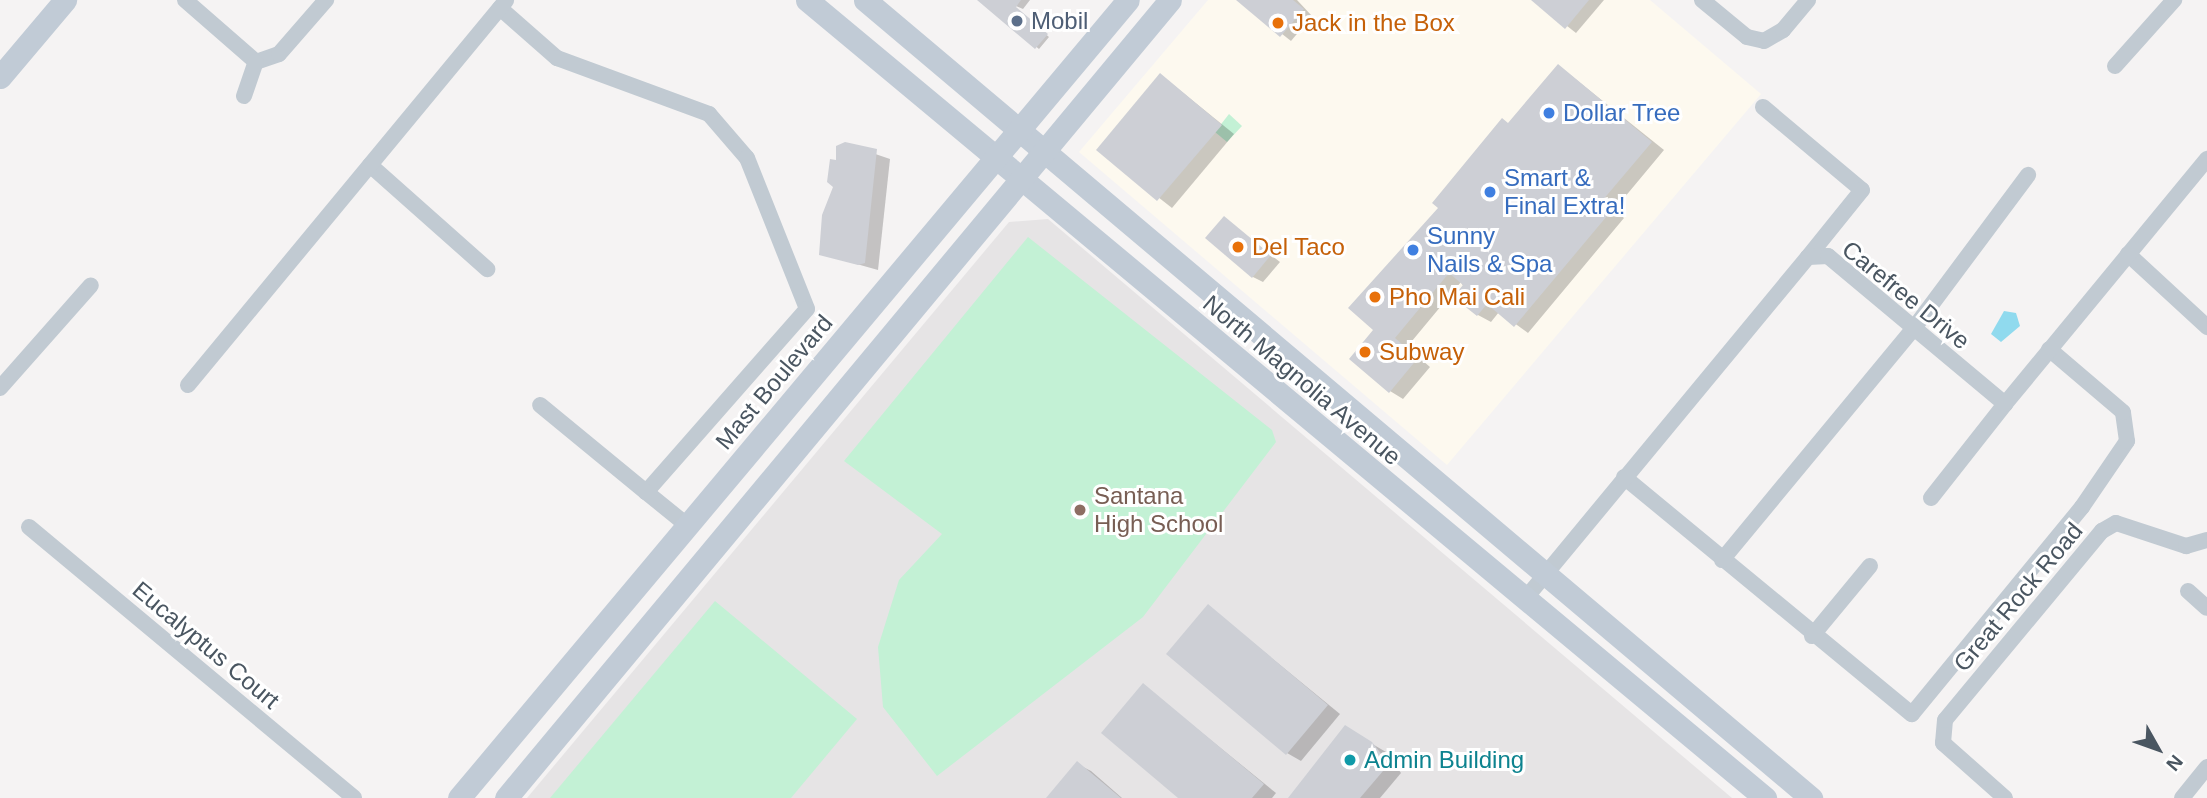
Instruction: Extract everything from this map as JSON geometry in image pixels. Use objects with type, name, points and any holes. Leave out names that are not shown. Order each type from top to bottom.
[{"type":"main road","points":[[0,77],[65,0]]},
{"type":"main road","name":"North Magnolia Avenue","points":[[807,0],[1765,798]]},
{"type":"main road","name":"North Magnolia Avenue","points":[[865,0],[1811,798]]},
{"type":"main road","name":"Mast Boulevard","points":[[459,798],[1128,0]]},
{"type":"main road","points":[[506,798],[1170,0]]},
{"type":"street","points":[[185,0],[256,62]]},
{"type":"street","points":[[256,62],[279,54],[326,0]]},
{"type":"street","points":[[1702,0],[1746,37],[1764,41],[1783,30],[1808,0]]},
{"type":"street","points":[[2115,66],[2174,0]]},
{"type":"street","points":[[188,385],[503,4],[557,58],[709,114],[747,158],[807,309],[646,492]]},
{"type":"street","points":[[244,96],[256,62]]},
{"type":"street","points":[[1763,107],[1862,190],[1808,257]]},
{"type":"street","points":[[1931,498],[2049,349],[2207,159]]},
{"type":"street","points":[[370,165],[487,270]]},
{"type":"street","points":[[1722,560],[1914,328],[2028,175]]},
{"type":"street","points":[[2128,254],[2207,327]]},
{"type":"street","name":"Carefree Drive","points":[[1525,599],[1808,257],[1828,256],[2005,404]]},
{"type":"street","points":[[0,388],[91,285]]},
{"type":"street","points":[[1624,477],[1812,636],[1912,713],[2082,507],[2127,441],[2123,412],[2049,349]]},
{"type":"street","points":[[540,405],[688,526]]},
{"type":"street","name":"Great Rock Road","points":[[2005,798],[1950,751],[1944,743],[1945,720],[2102,531],[2116,523],[2186,546],[2207,540]]},
{"type":"street","name":"Eucalyptus Court","points":[[29,527],[354,798]]},
{"type":"street","points":[[1812,636],[1870,566]]},
{"type":"street","points":[[2188,592],[2207,608]]},
{"type":"street","points":[[2182,798],[2207,767]]},
{"type":"shaded area","points":[[1208,0],[1650,0],[1761,94],[1447,465],[1079,152]]},
{"type":"shaded area","name":"Santana High School","points":[[1048,219],[1732,798],[527,798],[1009,222]]},
{"type":"green space","points":[[1229,114],[1242,126],[1227,142],[1215,132]]},
{"type":"green space","points":[[1028,237],[1272,430],[1276,442],[1143,617],[937,776],[883,707],[878,647],[899,580],[942,534],[844,461]]},
{"type":"green space","points":[[715,601],[857,719],[791,798],[550,798]]},
{"type":"water","points":[[2004,311],[2016,313],[2020,326],[2001,342],[1991,334]]},
{"type":"building","name":"Mobil","points":[[977,0],[1021,0],[1016,7],[1048,34],[1035,49]]},
{"type":"building","name":"Jack in the Box","points":[[1236,0],[1293,0],[1304,9],[1280,37]]},
{"type":"building","points":[[1531,0],[1589,0],[1565,29]]},
{"type":"building","points":[[1558,64],[1652,142],[1602,201],[1612,210],[1514,327],[1487,304],[1477,316],[1453,297],[1463,285],[1449,273],[1395,338],[1418,358],[1389,393],[1349,359],[1373,330],[1348,308],[1438,208],[1432,203],[1502,118],[1508,123]]},
{"type":"building","points":[[1160,73],[1222,125],[1157,201],[1096,150]]},
{"type":"building","points":[[845,142],[877,149],[865,263],[858,265],[819,255],[822,215],[833,187],[827,182],[830,159],[836,160],[836,146]]},
{"type":"building","name":"Del Taco","points":[[1224,216],[1271,255],[1252,278],[1205,238]]},
{"type":"building","points":[[1208,604],[1328,705],[1286,755],[1166,654]]},
{"type":"building","points":[[1143,683],[1264,784],[1252,798],[1178,798],[1101,733]]},
{"type":"building","name":"Admin Building","points":[[1345,725],[1372,742],[1389,764],[1360,798],[1288,798]]},
{"type":"building","points":[[1077,761],[1121,798],[1046,798]]},
{"type":"place","name":"Mobil","points":[[1017,21]]},
{"type":"place","name":"Jack in the Box","points":[[1278,23]]},
{"type":"place","name":"Dollar Tree","points":[[1549,113]]},
{"type":"place","name":"Smart & Final Extra!","points":[[1490,192]]},
{"type":"place","name":"Del Taco","points":[[1238,247]]},
{"type":"place","name":"Sunny Nails & Spa","points":[[1413,250]]},
{"type":"place","name":"Pho Mai Cali","points":[[1375,297]]},
{"type":"place","name":"Subway","points":[[1365,352]]},
{"type":"place","name":"Santana High School","points":[[1080,510]]},
{"type":"place","name":"Admin Building","points":[[1350,760]]}]
